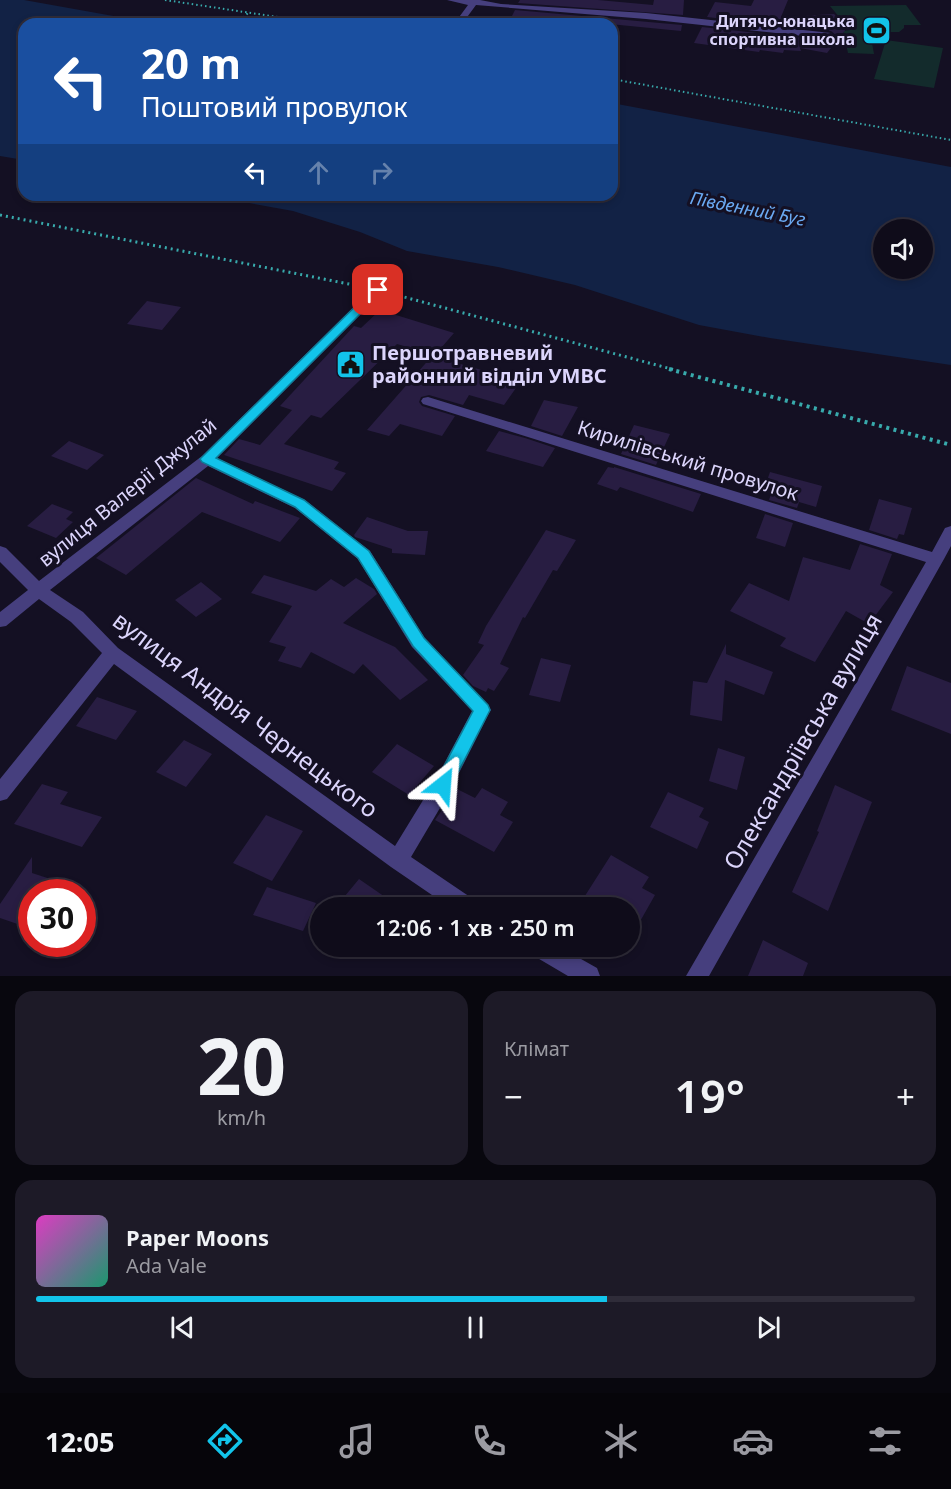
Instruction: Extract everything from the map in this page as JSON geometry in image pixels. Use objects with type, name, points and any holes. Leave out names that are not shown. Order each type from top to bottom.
[{"type":"street","points":[[451,0],[646,16],[831,36]]},
{"type":"street","points":[[462,18],[475,1]]},
{"type":"street","name":"вулиця Валерії Джулай","points":[[0,621],[207,459],[378,290]]},
{"type":"street","name":"Кирилівський провулок","points":[[428,401],[936,559]]},
{"type":"street","points":[[207,459],[300,504],[364,555],[418,642],[482,710],[443,785],[398,860]]},
{"type":"street","name":"Олександріївська вулиця","points":[[697,976],[951,532]]},
{"type":"street","name":"вулиця Андрія Чернецького","points":[[0,552],[39,591],[77,617],[112,653],[453,897]]},
{"type":"street","points":[[0,793],[112,653]]},
{"type":"street","points":[[556,957],[589,976]]},
{"type":"path","points":[[165,0],[286,18]]},
{"type":"path","points":[[243,18],[249,12]]},
{"type":"path","points":[[618,80],[951,140]]},
{"type":"path","points":[[0,215],[378,290],[951,445]]},
{"type":"green space","name":"Дитячо-юнацька спортивна школа","points":[[906,5],[921,25],[904,25],[899,32],[870,32],[874,54],[848,53],[843,31],[850,30],[830,6]]},
{"type":"green space","points":[[886,40],[943,48],[934,88],[874,79]]},
{"type":"water","points":[[0,0],[24,0],[124,18],[18,18],[18,159],[0,156]]},
{"type":"water","name":"Південний Буг","points":[[618,104],[951,167],[951,365],[699,325],[575,285],[498,267],[407,251],[360,232],[293,211],[238,201],[618,201]]},
{"type":"building","points":[[520,0],[598,0],[653,5],[654,0],[684,0],[683,15],[518,3]]},
{"type":"building","points":[[754,0],[788,0],[781,17],[834,14],[847,28],[827,53],[800,48],[801,51],[784,50],[783,53],[760,50],[759,52],[694,43],[702,27],[831,41],[837,36],[831,31],[707,17],[715,2],[751,6]]},
{"type":"building","points":[[515,10],[604,18],[548,18],[511,18]]},
{"type":"building","points":[[618,19],[682,25],[681,31],[618,25]]},
{"type":"building","points":[[147,301],[181,307],[162,330],[127,324]]},
{"type":"building","points":[[380,310],[454,333],[435,355],[397,344],[321,418],[311,415],[284,444],[339,462],[334,469],[346,473],[332,491],[224,455],[239,439],[260,445],[292,410],[280,406],[354,326],[361,328]]},
{"type":"building","points":[[432,356],[521,381],[504,405],[469,395],[463,405],[429,395],[421,397],[419,402],[422,406],[455,416],[442,436],[400,424],[389,436],[367,430]]},
{"type":"building","points":[[544,400],[578,407],[562,436],[531,426]]},
{"type":"building","points":[[634,425],[670,434],[656,465],[621,454]]},
{"type":"building","points":[[499,431],[555,448],[543,467],[486,451]]},
{"type":"building","points":[[69,441],[104,455],[87,470],[51,456]]},
{"type":"building","points":[[608,467],[701,494],[693,512],[620,487],[617,491],[597,484]]},
{"type":"building","points":[[770,472],[822,486],[816,507],[799,502],[797,508],[769,500],[771,494],[763,492]]},
{"type":"building","points":[[196,478],[253,504],[255,501],[300,518],[280,542],[202,512],[126,575],[96,558]]},
{"type":"building","points":[[879,499],[912,508],[904,535],[899,534],[897,539],[869,530]]},
{"type":"building","points":[[52,504],[73,512],[66,519],[73,522],[56,538],[27,526]]},
{"type":"building","points":[[765,514],[793,523],[785,547],[756,538]]},
{"type":"building","points":[[367,517],[408,531],[428,531],[425,555],[392,553],[392,549],[355,537],[354,535]]},
{"type":"building","points":[[546,530],[576,540],[557,571],[553,570],[525,618],[523,617],[500,664],[509,668],[494,691],[488,688],[486,692],[473,686],[463,675],[484,645],[478,643],[486,626]]},
{"type":"building","points":[[860,544],[892,554],[880,585],[893,592],[869,624],[846,611],[815,662],[780,646],[786,638],[730,611],[749,583],[789,601],[803,557],[850,570]]},
{"type":"building","points":[[264,575],[316,591],[331,579],[344,587],[356,578],[374,589],[377,594],[343,623],[395,647],[428,680],[400,700],[363,664],[354,674],[311,652],[301,668],[278,661],[286,647],[269,642],[292,606],[251,593]]},
{"type":"building","points":[[201,582],[222,599],[196,617],[175,600]]},
{"type":"building","points":[[726,644],[726,654],[773,672],[764,695],[725,680],[722,721],[690,715],[693,681],[707,683]]},
{"type":"building","points":[[541,658],[571,665],[560,702],[529,695]]},
{"type":"building","points":[[907,666],[951,683],[951,734],[891,710]]},
{"type":"building","points":[[97,697],[137,711],[116,740],[76,726]]},
{"type":"building","points":[[184,740],[212,754],[186,787],[156,772]]},
{"type":"building","points":[[397,744],[434,766],[409,795],[372,772]]},
{"type":"building","points":[[718,748],[745,757],[737,790],[709,781]]},
{"type":"building","points":[[42,784],[68,792],[60,804],[102,817],[82,847],[14,824]]},
{"type":"building","points":[[835,785],[872,802],[828,911],[792,892],[819,832],[817,831]]},
{"type":"building","points":[[482,788],[508,802],[500,815],[513,822],[494,852],[435,820],[457,789],[475,798]]},
{"type":"building","points":[[668,792],[704,808],[699,817],[709,822],[697,849],[650,827]]},
{"type":"building","points":[[266,815],[303,831],[272,881],[233,863]]},
{"type":"building","points":[[611,855],[649,877],[642,888],[655,895],[640,921],[640,897],[584,897]]},
{"type":"building","points":[[32,857],[32,873],[50,879],[18,879],[18,924],[0,918],[0,904]]},
{"type":"building","points":[[359,879],[385,897],[344,897]]},
{"type":"building","points":[[267,887],[310,901],[310,916],[303,931],[253,915]]},
{"type":"building","points":[[763,940],[808,963],[803,976],[748,976]]},
{"type":"place","name":"Дитячо-юнацька спортивна школа","points":[[876,30]]},
{"type":"place","name":"Першотравневий районний відділ УМВС","points":[[351,364]]},
{"type":"route","points":[[378,290],[207,459],[300,504],[364,555],[418,642],[482,710],[443,785]]}]
